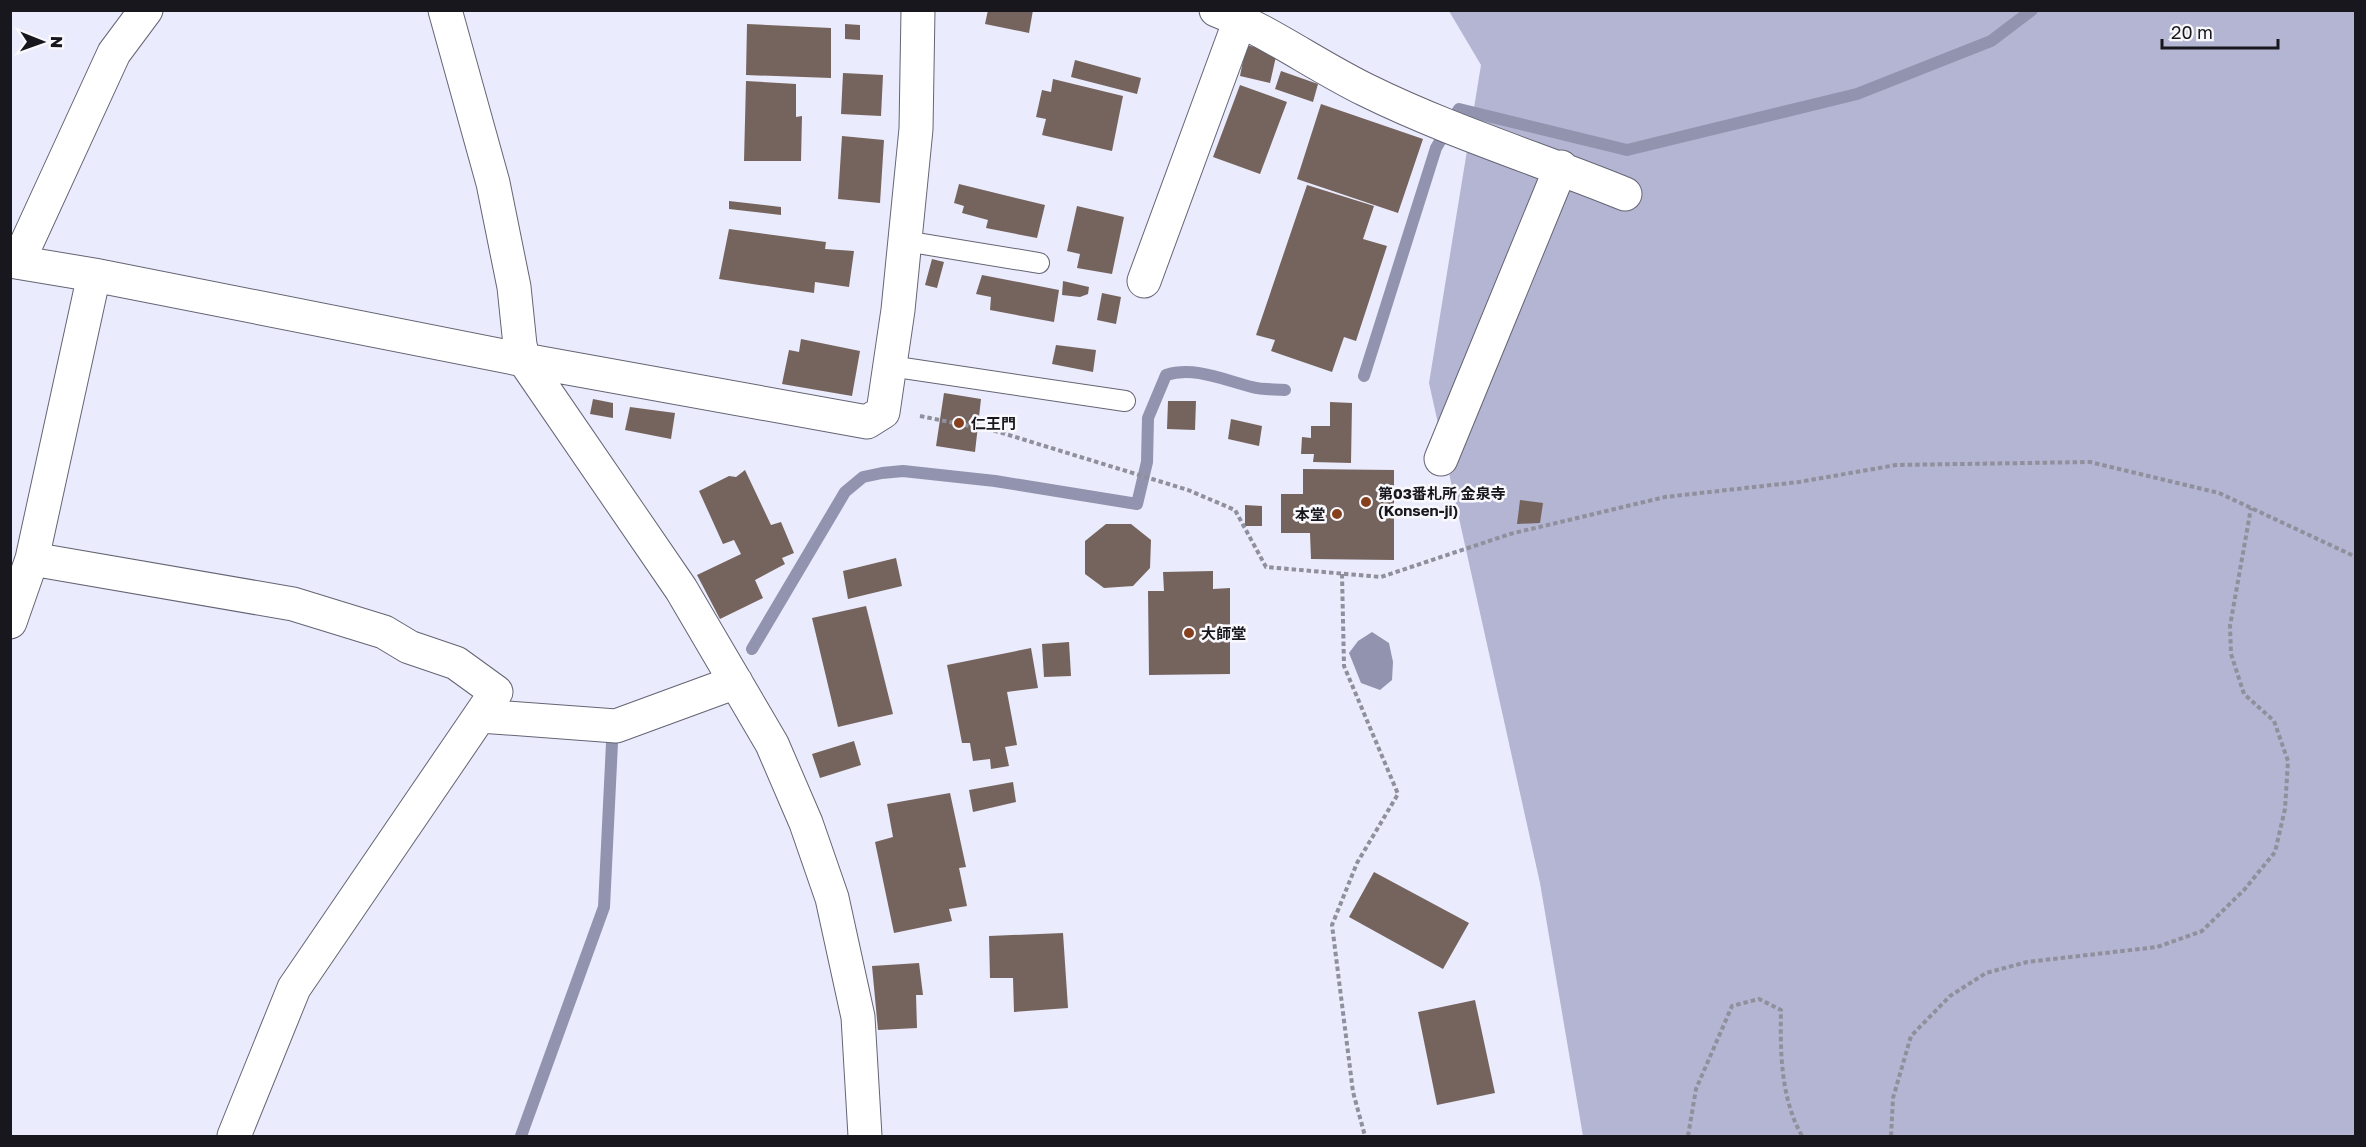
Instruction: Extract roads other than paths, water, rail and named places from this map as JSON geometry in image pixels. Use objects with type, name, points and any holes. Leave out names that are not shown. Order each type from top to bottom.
[{"type":"street","points":[[146,10],[114,52],[14,262],[94,275],[524,360],[867,422],[884,411],[890,366],[916,129],[918,10]]},
{"type":"street","points":[[445,10],[493,183],[514,287],[520,345],[524,360],[681,589],[772,744],[806,823],[832,898],[858,1017],[865,1137]]},
{"type":"street","points":[[1144,281],[1228,15],[1365,90],[1451,127],[1625,194]]},
{"type":"street","points":[[1441,459],[1561,168]]},
{"type":"street","points":[[10,622],[32,559],[94,275]]},
{"type":"street","points":[[32,559],[293,604],[384,632],[410,647],[456,663],[495,692],[294,988],[234,1137]]},
{"type":"street","points":[[480,716],[616,726],[736,682]]},
{"type":"lane","points":[[905,241],[1039,263]]},
{"type":"lane","points":[[890,366],[1125,401]]},
{"type":"waterway","points":[[1364,376],[1436,148],[1459,109],[1627,150],[1857,94],[1991,41],[2032,10]]},
{"type":"waterway","points":[[752,649],[845,492],[863,477],[903,471],[995,481],[1137,504],[1147,462],[1148,418],[1166,375],[1198,373],[1256,388],[1285,390]]},
{"type":"waterway","points":[[521,1136],[604,907],[612,743]]},
{"type":"place","name":"仁王門","points":[[959,423]]},
{"type":"place","name":"第03番札所 金泉寺 (Konsen-ji)","points":[[1366,502]]},
{"type":"place","name":"本堂","points":[[1337,514]]},
{"type":"place","name":"大師堂","points":[[1189,633]]}]
